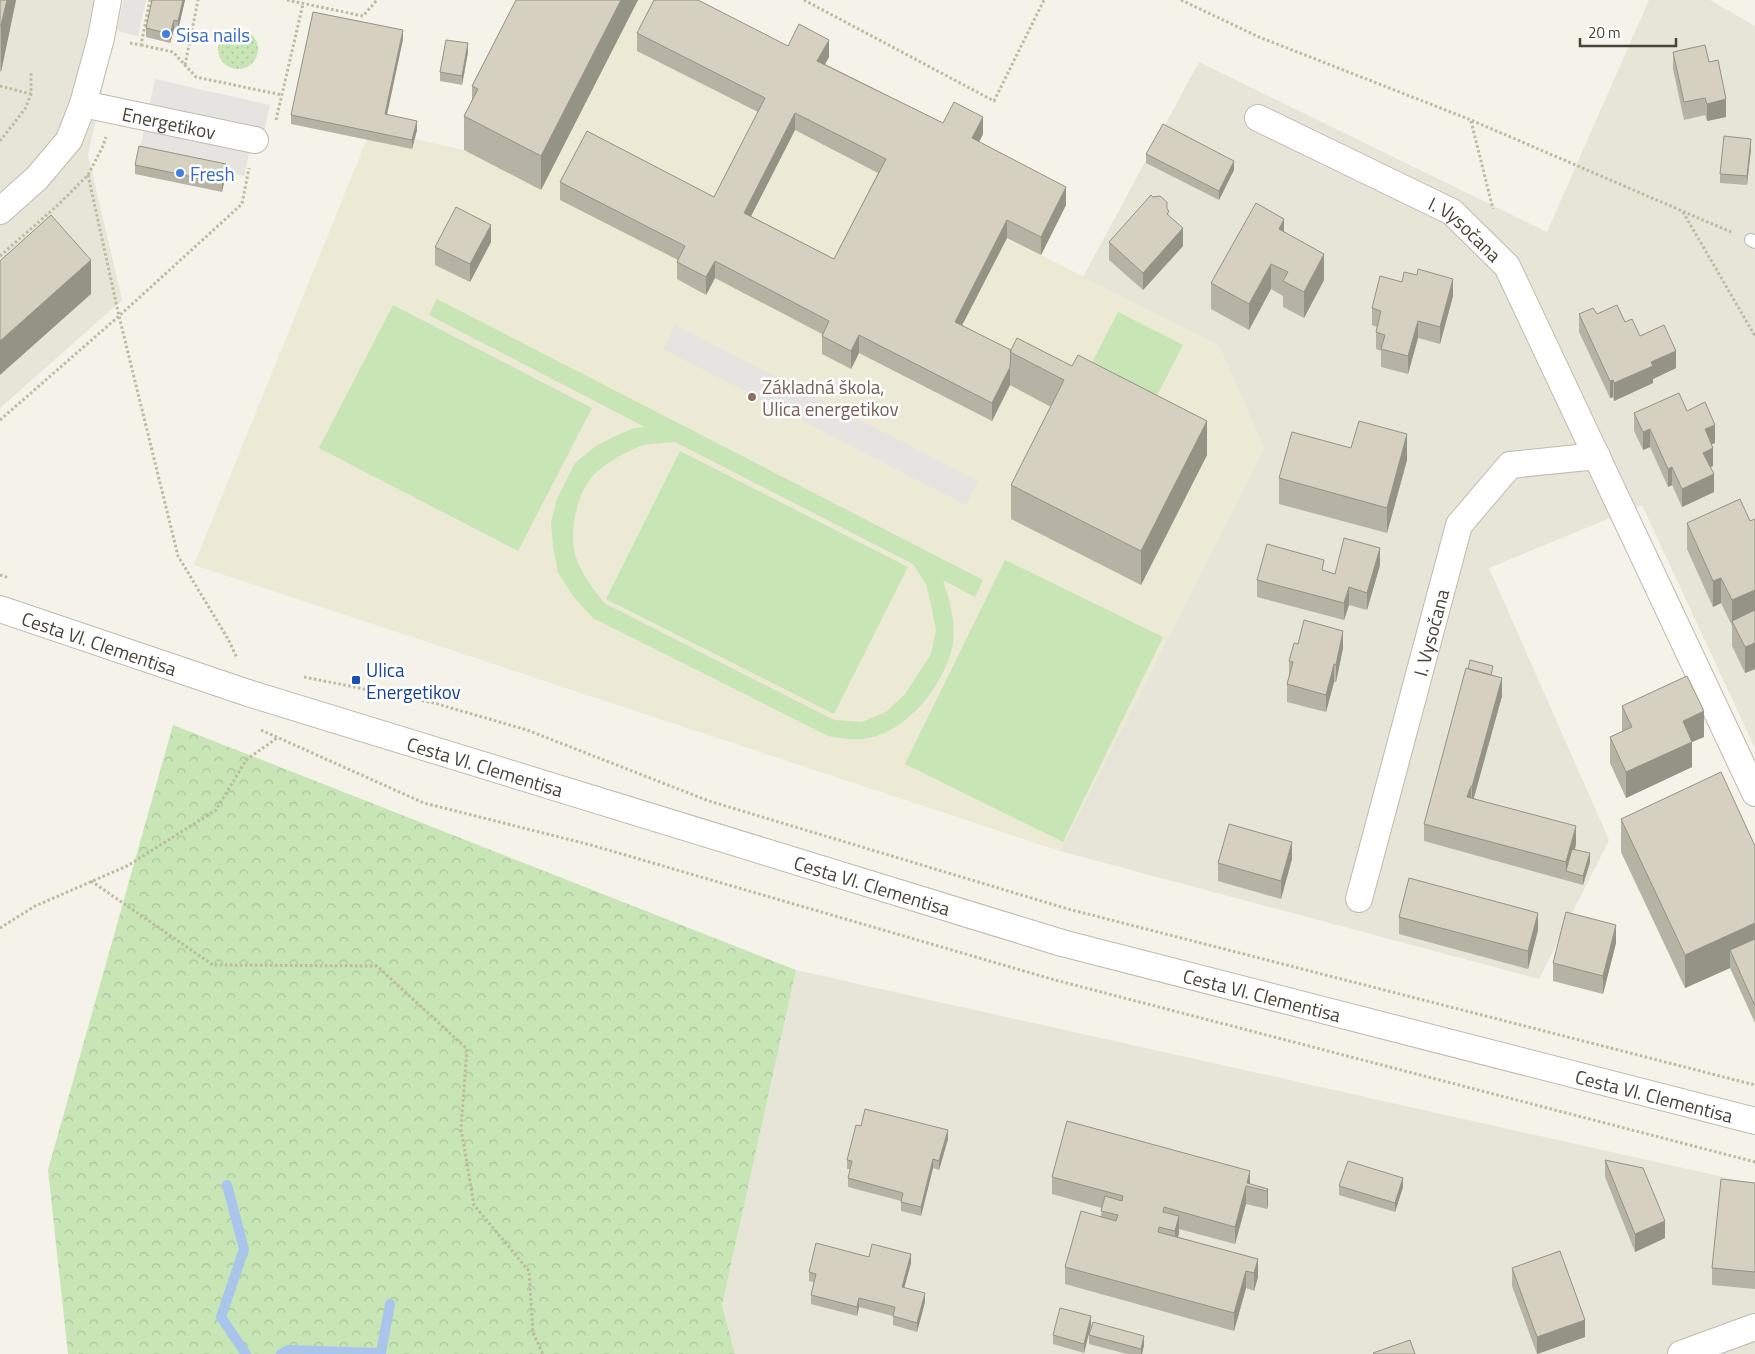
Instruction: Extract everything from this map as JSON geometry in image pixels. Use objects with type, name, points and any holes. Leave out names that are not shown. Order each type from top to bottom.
[{"type":"street","points":[[0,211],[37,178],[70,140],[83,104],[101,38],[108,0]]},
{"type":"street","name":"Energetikov","points":[[83,104],[254,140]]},
{"type":"street","name":"I. Vysočana","points":[[1258,118],[1452,212],[1507,266],[1755,793]]},
{"type":"street","name":"I. Vysočana","points":[[1359,899],[1460,525],[1510,465],[1596,456]]},
{"type":"street","name":"Cesta Vl. Clementisa","points":[[0,609],[248,693],[1062,943],[1755,1121]]},
{"type":"street","points":[[1681,1354],[1755,1327]]},
{"type":"path","points":[[141,45],[150,0]]},
{"type":"path","points":[[185,65],[198,0]]},
{"type":"path","points":[[287,0],[363,16],[377,0]]},
{"type":"path","points":[[804,0],[994,101],[1044,0]]},
{"type":"path","points":[[1182,0],[1259,37],[1471,120],[1753,241]]},
{"type":"path","points":[[0,420],[119,316],[242,204],[254,140],[276,122],[303,4]]},
{"type":"path","points":[[129,43],[173,52],[196,77],[282,95]]},
{"type":"path","points":[[0,141],[25,109],[31,94],[31,71]]},
{"type":"path","points":[[0,86],[31,94]]},
{"type":"path","points":[[1471,120],[1495,217]]},
{"type":"path","points":[[88,175],[119,316],[178,556],[233,651]]},
{"type":"path","points":[[1683,211],[1755,336]]},
{"type":"path","points":[[0,575],[9,579]]},
{"type":"path","points":[[230,660],[239,664]]},
{"type":"path","points":[[302,676],[434,703],[527,730],[709,801],[1068,909],[1755,1086]]},
{"type":"path","points":[[0,928],[35,906],[127,866],[216,810],[246,760],[278,738]]},
{"type":"path","points":[[91,881],[213,965],[377,966],[467,1049],[461,1128],[474,1205],[530,1271],[533,1333],[543,1354]]},
{"type":"shaded area","points":[[0,0],[122,0],[88,155],[122,300],[0,408]]},
{"type":"shaded area","points":[[123,0],[146,0],[138,36],[117,31]]},
{"type":"shaded area","name":"Základná škola, Ulica energetikov","points":[[638,0],[663,0],[788,63],[799,42],[829,57],[817,78],[943,141],[954,120],[983,134],[972,156],[1066,205],[1041,255],[1219,346],[1264,448],[1060,851],[194,565],[367,139],[412,149],[415,139],[464,150],[541,189]]},
{"type":"shaded area","points":[[1649,0],[1710,0],[1755,26],[1755,748],[1642,505],[1489,568],[1609,840],[1539,979],[1060,851],[1264,448],[1219,346],[1083,277],[1199,62],[1547,232]]},
{"type":"shaded area","points":[[155,79],[270,105],[260,150],[250,148],[244,176],[139,153]]},
{"type":"shaded area","points":[[675,325],[978,481],[966,505],[663,349]]},
{"type":"shaded area","points":[[796,970],[1755,1184],[1755,1354],[735,1354],[722,1305]]},
{"type":"green space","points":[[242,29],[249,32],[255,38],[258,49],[257,57],[249,66],[242,69],[234,69],[227,66],[219,57],[218,45],[221,38],[230,30]]},
{"type":"green space","points":[[437,299],[983,580],[975,597],[943,580],[952,615],[953,643],[946,666],[929,695],[906,720],[877,736],[862,739],[845,739],[828,736],[593,618],[572,595],[558,572],[551,522],[557,499],[575,463],[596,446],[615,436],[635,428],[645,427],[429,315]],"holes":[[[675,442],[913,564],[926,584],[931,605],[936,630],[931,654],[905,694],[886,712],[862,722],[834,720],[604,603],[587,580],[577,561],[573,545],[574,524],[578,503],[587,484],[609,462],[644,445]]]},
{"type":"green space","points":[[393,305],[592,408],[518,551],[319,448]]},
{"type":"green space","points":[[1118,312],[1183,345],[1145,419],[1080,386]]},
{"type":"green space","points":[[680,451],[908,567],[834,714],[606,599]]},
{"type":"green space","points":[[1005,560],[1163,637],[1063,842],[905,764]]},
{"type":"green space","points":[[173,725],[796,970],[722,1305],[735,1354],[68,1354],[48,1170]]},
{"type":"building","points":[[0,0],[7,0],[1,25],[0,25]]},
{"type":"building","points":[[152,0],[183,0],[178,21],[174,20],[170,34],[146,28]]},
{"type":"building","points":[[516,0],[621,0],[541,156],[464,116],[478,89],[472,86]]},
{"type":"building","points":[[654,0],[698,0],[788,46],[799,24],[829,40],[817,61],[943,123],[954,102],[983,117],[972,138],[1066,187],[1041,237],[1007,220],[955,322],[1011,350],[1010,367],[992,403],[859,335],[851,351],[822,336],[829,321],[715,261],[706,277],[677,262],[685,246],[560,182],[587,131],[714,197],[765,98],[637,33]],"holes":[[[795,113],[886,159],[834,259],[744,213]]]},
{"type":"building","points":[[313,12],[403,30],[385,114],[417,121],[412,140],[291,115]]},
{"type":"building","points":[[446,40],[468,43],[462,76],[440,72]]},
{"type":"building","points":[[1705,45],[1709,62],[1718,60],[1726,99],[1707,104],[1705,98],[1684,102],[1673,52]]},
{"type":"building","points":[[1163,124],[1234,161],[1219,191],[1146,154]]},
{"type":"building","points":[[1724,136],[1751,139],[1747,176],[1720,174]]},
{"type":"building","points":[[139,146],[226,164],[222,183],[135,165]]},
{"type":"building","points":[[1151,195],[1153,197],[1160,196],[1167,202],[1167,209],[1169,211],[1167,214],[1183,228],[1143,273],[1109,242]]},
{"type":"building","points":[[1256,203],[1284,219],[1279,229],[1324,254],[1304,292],[1283,281],[1288,272],[1271,264],[1249,304],[1211,283]]},
{"type":"building","points":[[456,207],[491,225],[470,264],[435,247]]},
{"type":"building","points":[[51,215],[91,260],[0,341],[0,261]]},
{"type":"building","points":[[1418,269],[1453,279],[1440,327],[1418,321],[1408,356],[1381,349],[1385,335],[1376,332],[1381,311],[1372,308],[1380,276],[1402,282],[1404,272],[1417,275]]},
{"type":"building","points":[[1617,305],[1625,322],[1632,319],[1640,336],[1664,325],[1676,351],[1651,362],[1653,366],[1614,383],[1613,380],[1610,381],[1579,314],[1593,308],[1597,314]]},
{"type":"building","points":[[1017,338],[1072,366],[1078,355],[1207,421],[1141,551],[1011,485],[1064,380],[1010,352]]},
{"type":"building","points":[[1679,393],[1687,411],[1705,402],[1715,425],[1705,429],[1713,448],[1703,453],[1714,474],[1682,489],[1672,467],[1668,469],[1650,429],[1643,432],[1634,413]]},
{"type":"building","points":[[1359,421],[1407,434],[1387,508],[1279,478],[1292,432],[1351,448]]},
{"type":"building","points":[[1740,499],[1750,521],[1755,519],[1755,590],[1732,600],[1721,578],[1713,581],[1687,523]]},
{"type":"building","points":[[1344,538],[1380,548],[1367,593],[1349,587],[1344,603],[1257,580],[1267,544],[1324,560],[1322,570],[1335,574]]},
{"type":"building","points":[[1755,610],[1755,643],[1745,647],[1732,621]]},
{"type":"building","points":[[1304,620],[1343,631],[1336,665],[1334,664],[1326,695],[1287,684],[1293,662],[1289,661],[1294,643],[1298,644]]},
{"type":"building","points":[[1470,660],[1493,666],[1491,675],[1468,669]]},
{"type":"building","points":[[1466,668],[1502,678],[1472,787],[1467,797],[1576,826],[1566,862],[1424,824]]},
{"type":"building","points":[[1687,676],[1704,711],[1683,721],[1692,742],[1626,772],[1610,737],[1632,727],[1622,706]]},
{"type":"building","points":[[1721,772],[1755,846],[1755,923],[1685,955],[1621,819]]},
{"type":"building","points":[[1229,824],[1292,842],[1281,881],[1218,863]]},
{"type":"building","points":[[1572,849],[1590,853],[1583,876],[1566,871]]},
{"type":"building","points":[[1409,878],[1538,913],[1528,951],[1399,917]]},
{"type":"building","points":[[1566,912],[1616,925],[1603,976],[1553,963]]},
{"type":"building","points":[[1755,939],[1755,1006],[1730,950]]},
{"type":"building","points":[[865,1109],[948,1130],[939,1161],[933,1159],[921,1207],[901,1202],[903,1193],[848,1178],[852,1161],[847,1160],[856,1125],[861,1126]]},
{"type":"building","points":[[1067,1121],[1250,1171],[1247,1183],[1268,1189],[1267,1191],[1246,1186],[1235,1227],[1164,1207],[1163,1212],[1179,1216],[1175,1231],[1159,1227],[1158,1232],[1258,1259],[1254,1273],[1246,1271],[1234,1313],[1065,1267],[1081,1211],[1116,1221],[1118,1215],[1101,1211],[1105,1196],[1122,1201],[1123,1196],[1052,1177]]},
{"type":"building","points":[[1605,1160],[1643,1168],[1665,1221],[1635,1234]]},
{"type":"building","points":[[1348,1161],[1403,1178],[1395,1203],[1339,1186]]},
{"type":"building","points":[[1721,1179],[1755,1183],[1755,1272],[1712,1268]]},
{"type":"building","points":[[816,1243],[869,1257],[872,1244],[911,1254],[902,1287],[925,1293],[917,1323],[893,1316],[895,1307],[859,1298],[857,1307],[811,1295],[816,1274],[809,1272]]},
{"type":"building","points":[[1560,1251],[1585,1320],[1537,1337],[1512,1268]]},
{"type":"building","points":[[1060,1308],[1091,1316],[1084,1344],[1053,1335]]},
{"type":"building","points":[[1093,1322],[1144,1336],[1141,1349],[1089,1335]]},
{"type":"building","points":[[1410,1340],[1415,1354],[1373,1353]]},
{"type":"waterway","points":[[227,1185],[244,1249],[221,1317],[246,1354]]},
{"type":"waterway","points":[[281,1354],[288,1350],[381,1353],[390,1304]]},
{"type":"place","name":"Sisa nails","points":[[166,34]]},
{"type":"place","name":"Fresh","points":[[180,173]]},
{"type":"place","name":"Základná škola, Ulica energetikov","points":[[752,397]]},
{"type":"place","name":"Ulica Energetikov","points":[[356,680]]}]
